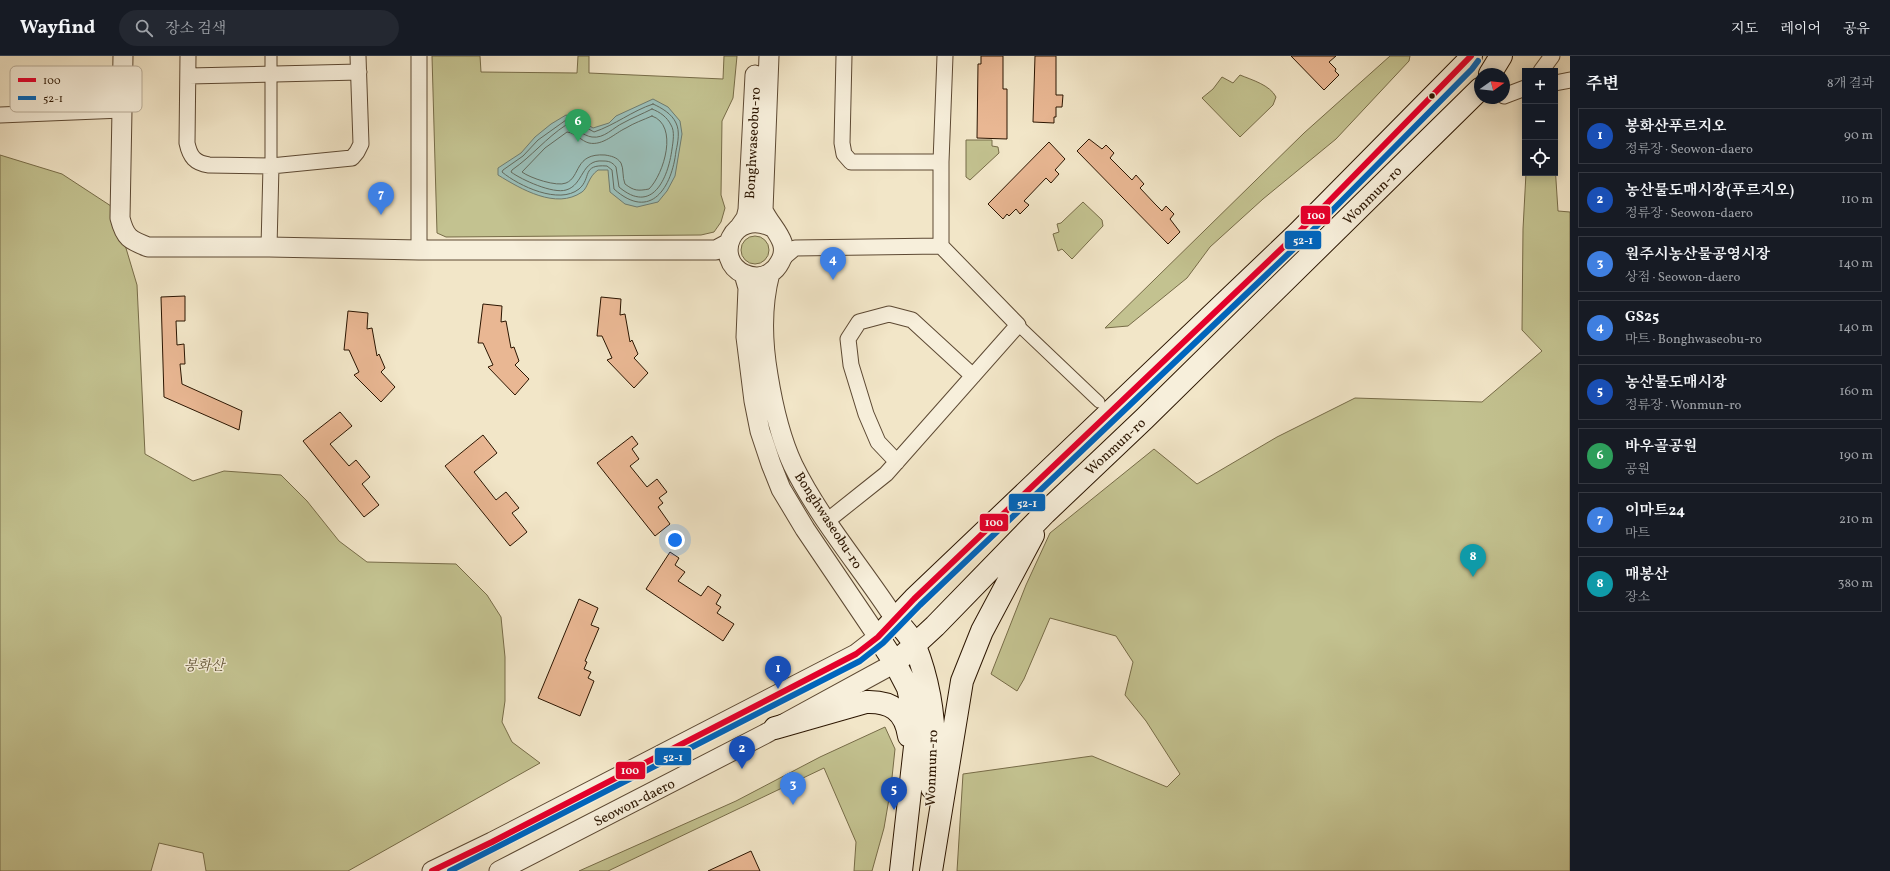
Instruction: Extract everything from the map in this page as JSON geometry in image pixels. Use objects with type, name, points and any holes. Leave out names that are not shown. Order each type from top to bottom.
[{"type":"main road","name":"Wonmun-ro","points":[[901,871],[917,729],[908,688],[895,663],[878,637],[1187,337],[1298,233],[1466,63],[1471,56]]},
{"type":"main road","points":[[1494,68],[1501,56]]},
{"type":"main road","name":"Wonmun-ro","points":[[923,871],[934,774],[935,736],[926,682],[915,645],[1045,513],[1144,419],[1474,95]]},
{"type":"main road","points":[[931,871],[962,681],[982,631],[1045,513]]},
{"type":"main road","points":[[895,619],[915,645],[895,663]]},
{"type":"main road","points":[[775,728],[866,702],[877,702],[897,709],[907,726],[912,768]]},
{"type":"street","points":[[123,56],[123,66]]},
{"type":"street","points":[[188,56],[187,143],[190,154],[201,164],[271,166],[352,158],[357,152],[361,144],[358,56]]},
{"type":"street","points":[[269,247],[272,56]]},
{"type":"street","points":[[419,56],[419,250]]},
{"type":"street","name":"Bonghwaseobu-ro","points":[[756,56],[748,210],[732,251],[748,288],[746,337],[754,401],[760,431],[781,489],[805,529],[878,637]]},
{"type":"street","points":[[769,56],[763,210],[782,241],[784,250],[782,260]]},
{"type":"street","points":[[844,56],[842,143],[844,154],[851,162],[941,162]]},
{"type":"street","points":[[945,56],[941,162],[941,246],[1018,325],[1099,402]]},
{"type":"street","points":[[1543,68],[1552,56]]},
{"type":"street","points":[[188,76],[359,72]]},
{"type":"street","points":[[1558,82],[1570,80]]},
{"type":"street","points":[[1510,94],[1522,89]]},
{"type":"street","points":[[0,115],[73,112]]},
{"type":"street","points":[[122,112],[120,218],[124,231],[132,241],[148,247],[732,251]]},
{"type":"street","points":[[732,251],[747,223],[755,222],[775,230]]},
{"type":"street","points":[[732,251],[752,277],[762,276],[782,260],[941,246]]},
{"type":"street","name":"Bonghwaseobu-ro","points":[[782,260],[764,296],[762,323],[766,362],[773,405],[781,433],[793,465],[827,521],[895,619]]},
{"type":"street","points":[[897,462],[878,442],[866,414],[851,365],[848,339],[859,322],[889,314],[912,320],[973,376]]},
{"type":"street","points":[[827,521],[886,474],[1018,325]]},
{"type":"street","name":"Seowon-daero","points":[[432,871],[492,842],[856,654],[878,637]]},
{"type":"street","name":"Seowon-daero","points":[[499,871],[775,728],[895,663]]},
{"type":"green space","points":[[432,56],[480,56],[481,72],[577,73],[578,56],[589,56],[589,73],[723,79],[724,56],[737,56],[733,98],[722,121],[721,195],[725,208],[721,222],[714,232],[701,235],[446,237],[437,233]]},
{"type":"green space","points":[[1390,56],[1410,56],[1409,61],[1336,139],[1263,199],[1210,247],[1187,278],[1128,326],[1105,328],[1304,133]]},
{"type":"green space","points":[[1240,75],[1270,89],[1276,97],[1273,105],[1240,137],[1202,98],[1213,89],[1222,77],[1233,83]]},
{"type":"green space","points":[[966,140],[992,140],[992,146],[998,147],[999,153],[970,180],[966,177]]},
{"type":"green space","name":"봉화산","points":[[0,155],[62,174],[114,208],[137,285],[145,454],[193,481],[224,471],[281,475],[307,501],[339,541],[367,562],[456,564],[487,595],[501,617],[505,657],[505,701],[502,722],[512,742],[540,763],[348,871],[206,871],[203,853],[159,843],[151,871],[0,871]]},
{"type":"green space","points":[[1526,176],[1556,176],[1558,211],[1570,212],[1570,871],[957,871],[963,774],[1092,756],[1167,787],[1180,774],[1146,721],[1125,695],[1133,662],[1116,636],[1050,618],[1024,679],[1017,691],[991,674],[1026,585],[1050,533],[1154,449],[1197,484],[1277,437],[1355,398],[1482,402],[1542,351],[1522,330],[1523,229]]},
{"type":"green space","points":[[1083,202],[1102,220],[1103,226],[1072,259],[1062,249],[1058,251],[1053,234],[1059,232],[1057,224],[1061,223]]},
{"type":"green space","points":[[755,236],[765,240],[769,250],[765,260],[755,264],[745,260],[741,250],[745,240]]},
{"type":"green space","points":[[885,727],[895,749],[891,787],[884,828],[872,871],[854,871],[856,842],[824,768],[608,871],[579,871],[736,801],[820,757]]},
{"type":"water","points":[[653,99],[668,107],[680,121],[682,134],[675,176],[667,191],[658,202],[637,207],[625,204],[610,192],[608,170],[598,170],[592,176],[586,188],[582,192],[572,197],[561,199],[539,196],[498,175],[498,168],[521,153],[535,137],[551,124],[566,115],[582,121],[593,128],[609,123],[616,116]]},
{"type":"building","points":[[981,56],[1003,56],[1003,89],[1007,89],[1007,139],[977,138],[978,64],[981,64]]},
{"type":"building","points":[[1035,56],[1056,56],[1056,95],[1063,95],[1062,107],[1056,107],[1056,117],[1054,117],[1054,123],[1033,122]]},
{"type":"building","points":[[1291,56],[1336,56],[1329,62],[1336,69],[1335,71],[1339,75],[1324,90]]},
{"type":"building","points":[[1089,139],[1102,149],[1106,145],[1114,153],[1110,158],[1132,180],[1136,175],[1144,184],[1140,188],[1155,204],[1162,211],[1166,206],[1174,214],[1170,219],[1180,232],[1168,244],[1077,151]]},
{"type":"building","points":[[1049,142],[1065,159],[1055,170],[1059,174],[1051,183],[1046,178],[1024,201],[1029,205],[1020,214],[1016,209],[1009,216],[1007,214],[1003,219],[988,204]]},
{"type":"building","points":[[185,296],[185,321],[176,321],[177,345],[184,344],[185,364],[180,364],[182,384],[242,411],[239,430],[164,397],[161,297]]},
{"type":"building","points":[[601,297],[621,299],[620,315],[625,314],[630,342],[632,340],[638,354],[634,358],[648,373],[634,388],[607,360],[612,358],[602,336],[597,336]]},
{"type":"building","points":[[483,304],[502,306],[501,322],[506,321],[511,348],[514,347],[519,361],[515,365],[529,379],[515,395],[488,367],[493,365],[483,343],[478,343]]},
{"type":"building","points":[[348,311],[368,313],[367,329],[372,328],[377,356],[379,354],[385,368],[381,372],[395,387],[381,402],[354,375],[359,372],[349,350],[344,350]]},
{"type":"building","points":[[340,412],[352,426],[330,444],[349,466],[356,460],[370,477],[362,484],[379,505],[364,517],[303,441]]},
{"type":"building","points":[[483,435],[497,453],[474,472],[496,500],[506,492],[519,508],[512,513],[527,532],[510,546],[445,466]]},
{"type":"building","points":[[632,436],[638,444],[632,449],[639,459],[630,466],[647,487],[657,479],[667,492],[659,498],[663,503],[658,507],[670,524],[655,536],[597,463]]},
{"type":"building","points":[[670,552],[679,558],[675,565],[685,572],[678,581],[701,596],[708,586],[721,595],[716,604],[721,607],[717,613],[734,624],[723,641],[646,589]]},
{"type":"building","points":[[579,599],[598,608],[591,625],[599,628],[585,661],[587,662],[584,669],[591,672],[588,678],[594,681],[580,716],[538,698]]},
{"type":"building","points":[[751,851],[760,871],[708,871]]},
{"type":"transit line","name":"100","points":[[432,871],[492,842],[856,654],[878,637],[914,599],[1298,233],[1471,56]]},
{"type":"transit line","name":"52-1","points":[[450,871],[860,661],[883,643],[920,605],[1304,239],[1472,69],[1478,61]]},
{"type":"place","name":"바우골공원","points":[[578,142]]},
{"type":"place","name":"이마트24","points":[[381,215]]},
{"type":"place","name":"GS25","points":[[833,280]]},
{"type":"place","name":"매봉산","points":[[1473,577]]},
{"type":"place","name":"봉화산푸르지오","points":[[778,689]]},
{"type":"place","name":"농산물도매시장(푸르지오)","points":[[742,769]]},
{"type":"place","name":"원주시농산물공영시장","points":[[793,805]]},
{"type":"place","name":"농산물도매시장","points":[[894,810]]}]
